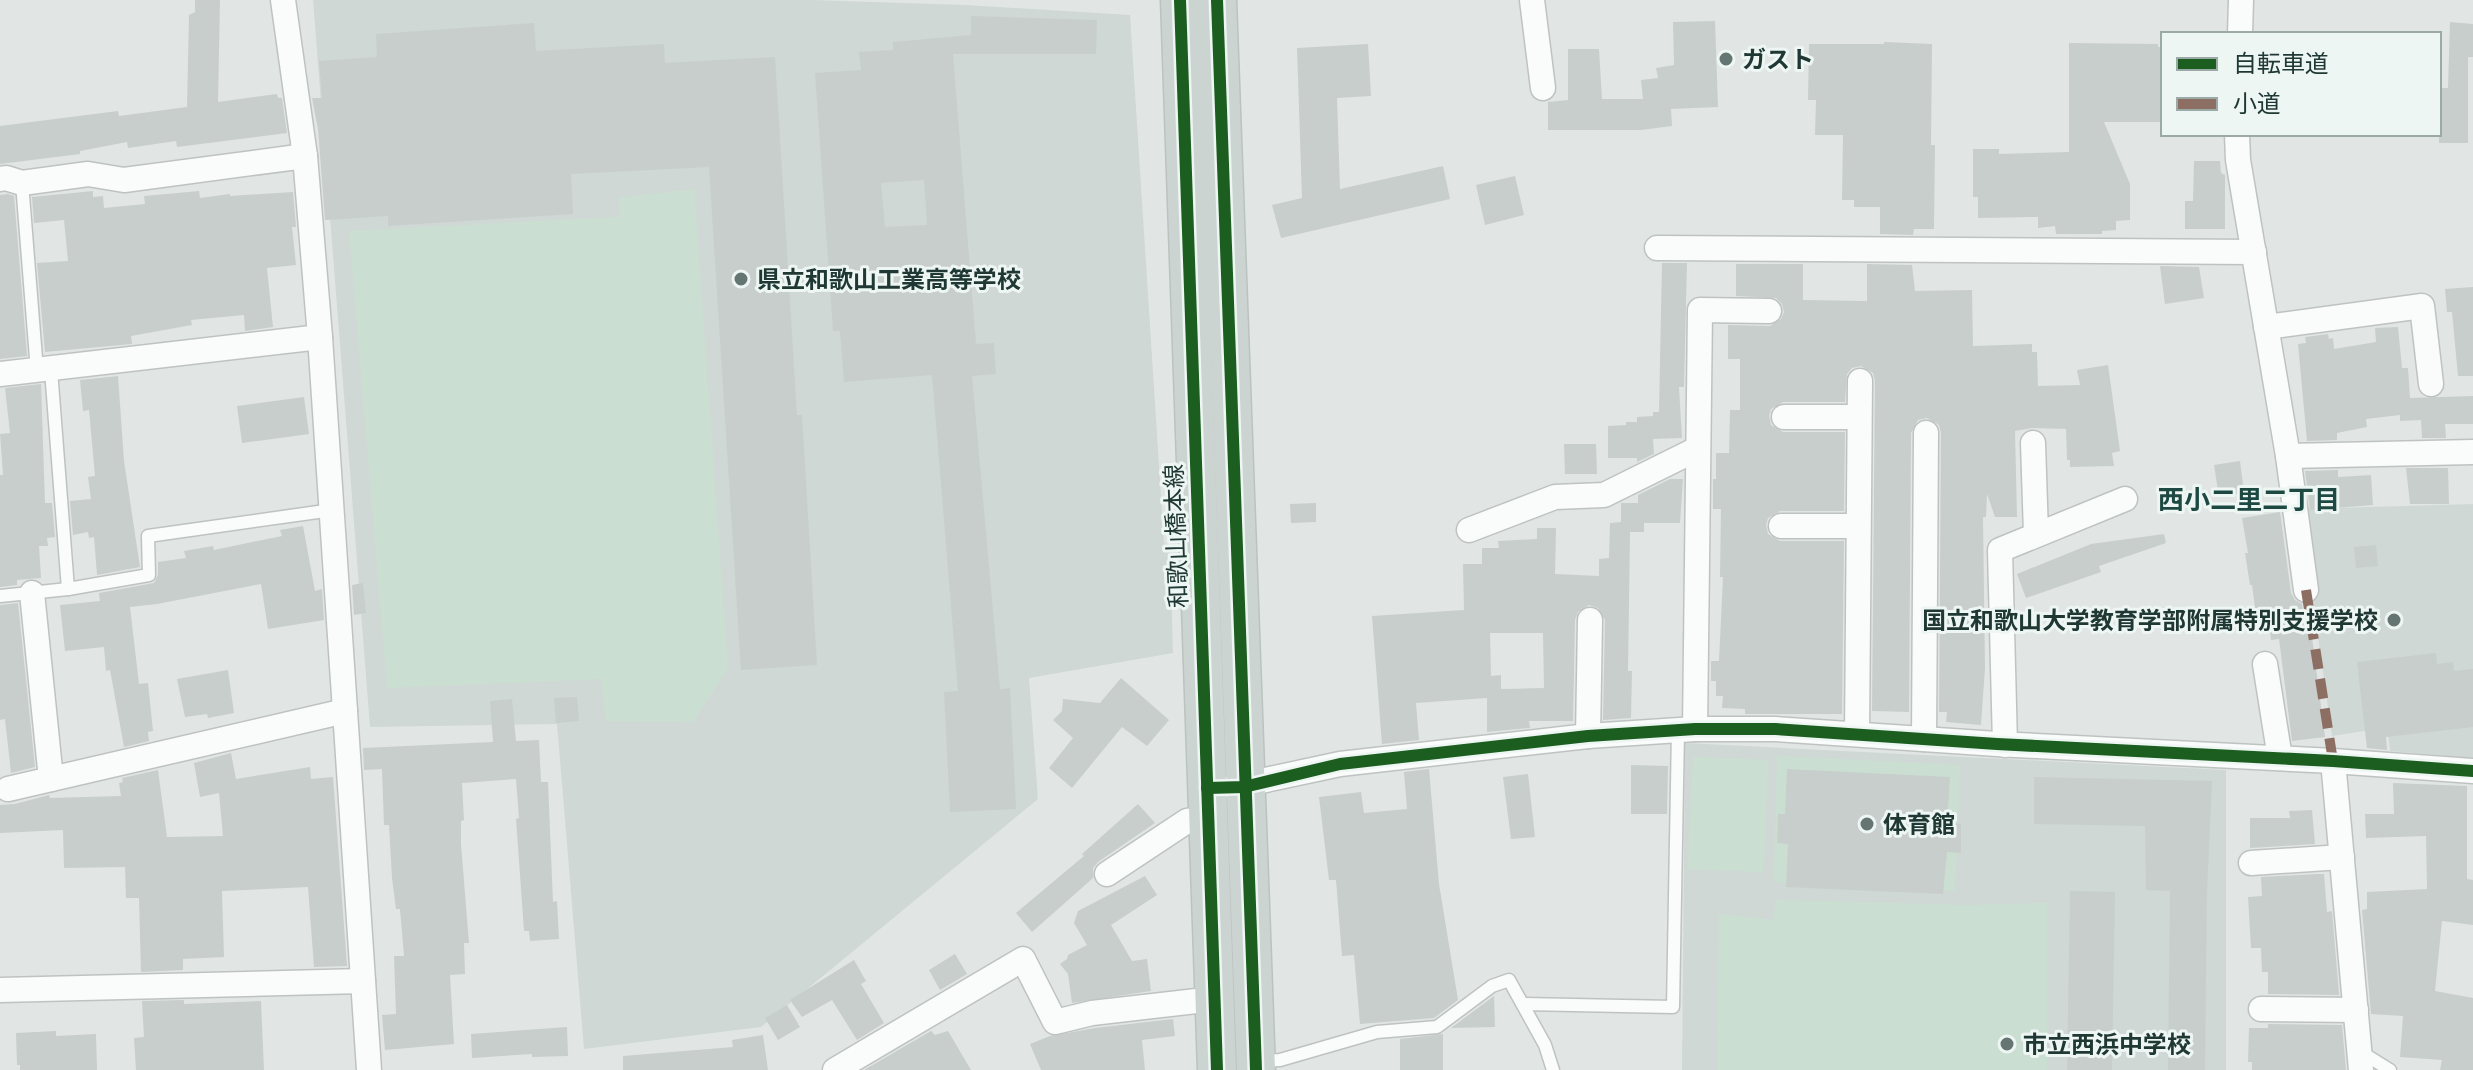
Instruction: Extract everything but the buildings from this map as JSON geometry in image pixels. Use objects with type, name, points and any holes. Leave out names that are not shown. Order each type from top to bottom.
[{"type":"main road","name":"和歌山橋本線","points":[[1180,0],[1217,1070]]},
{"type":"main road","points":[[1217,0],[1256,1066]]},
{"type":"street","points":[[283,0],[305,156],[320,337],[369,1070]]},
{"type":"street","points":[[1532,0],[1543,88]]},
{"type":"street","points":[[2240,32],[2241,0]]},
{"type":"street","points":[[2237,136],[2238,160],[2288,456],[2306,590]]},
{"type":"street","points":[[11,181],[88,174],[124,180],[305,156]]},
{"type":"street","points":[[1657,248],[2254,252]]},
{"type":"street","points":[[2266,327],[2422,306],[2431,384]]},
{"type":"street","points":[[1687,729],[1700,310],[1769,311]]},
{"type":"street","points":[[0,374],[320,337]]},
{"type":"street","points":[[1857,734],[1860,381]]},
{"type":"street","points":[[1784,417],[1859,417]]},
{"type":"street","points":[[1924,739],[1926,433]]},
{"type":"street","points":[[2033,443],[2036,534]]},
{"type":"street","points":[[1469,530],[1555,497],[1604,495],[1697,449]]},
{"type":"street","points":[[2288,456],[2473,452]]},
{"type":"street","points":[[1999,750],[2000,550],[2125,499]]},
{"type":"street","points":[[1781,526],[1858,526]]},
{"type":"street","points":[[32,593],[51,779]]},
{"type":"street","points":[[1588,736],[1590,620]]},
{"type":"street","points":[[2265,664],[2280,758]]},
{"type":"street","points":[[8,789],[345,711]]},
{"type":"street","points":[[1107,874],[1187,821],[1208,803],[1244,787],[1340,764],[1588,736],[1687,729],[1775,729],[1924,739],[1999,750],[2280,758],[2473,771]]},
{"type":"street","points":[[2333,761],[2361,1061]]},
{"type":"street","points":[[2251,863],[2342,857]]},
{"type":"street","points":[[835,1070],[1023,959],[1055,1022],[1092,1013],[1214,999]]},
{"type":"street","points":[[0,990],[363,981]]},
{"type":"street","points":[[2261,1009],[2356,1010]]},
{"type":"lane","points":[[11,181],[44,371],[68,589]]},
{"type":"lane","points":[[0,596],[68,589],[149,575],[148,536],[332,510]]},
{"type":"lane","points":[[1524,1004],[1673,1007],[1687,729]]},
{"type":"lane","points":[[1256,1066],[1377,1032],[1437,1027],[1492,986],[1509,980],[1545,1045],[1553,1070]]},
{"type":"lane","points":[[2361,1061],[2390,1070]]},
{"type":"shaded area","name":"県立和歌山工業高等学校","points":[[313,0],[812,0],[1130,15],[1164,543],[1170,545],[1173,653],[1029,678],[1038,799],[761,1027],[584,1049],[557,724],[370,727]]},
{"type":"shaded area","name":"国立和歌山大学教育学部附属特別支援学校","points":[[2473,504],[2473,758],[2390,751],[2388,732],[2364,731],[2332,736],[2300,509]]},
{"type":"shaded area","points":[[1685,743],[2226,770],[2226,1070],[1682,1070]]},
{"type":"green space","points":[[694,189],[728,668],[693,722],[606,721],[601,679],[387,688],[349,231],[620,217],[619,198]]},
{"type":"green space","name":"体育館","points":[[1777,756],[1960,765],[1955,891],[1774,882]]},
{"type":"green space","points":[[1693,757],[1768,760],[1763,872],[1688,869]]},
{"type":"green space","points":[[1776,900],[1965,905],[2047,903],[2047,1070],[1717,1070],[1719,914],[1773,920]]},
{"type":"marked path","points":[[2306,590],[2333,761]]},
{"type":"cycle path","points":[[1180,0],[1217,1070]]},
{"type":"cycle path","points":[[1217,0],[1256,1070]]},
{"type":"cycle path","points":[[1207,788],[1244,787],[1340,764],[1588,736],[1695,729],[1775,729],[2473,771]]},
{"type":"place","name":"ガスト","points":[[1726,59]]},
{"type":"place","name":"県立和歌山工業高等学校","points":[[741,279]]},
{"type":"place","name":"国立和歌山大学教育学部附属特別支援学校","points":[[2394,620]]},
{"type":"place","name":"体育館","points":[[1867,824]]},
{"type":"place","name":"市立西浜中学校","points":[[2007,1044]]},
{"type":"district","name":"西小二里二丁目","points":[[2249,499]]}]
